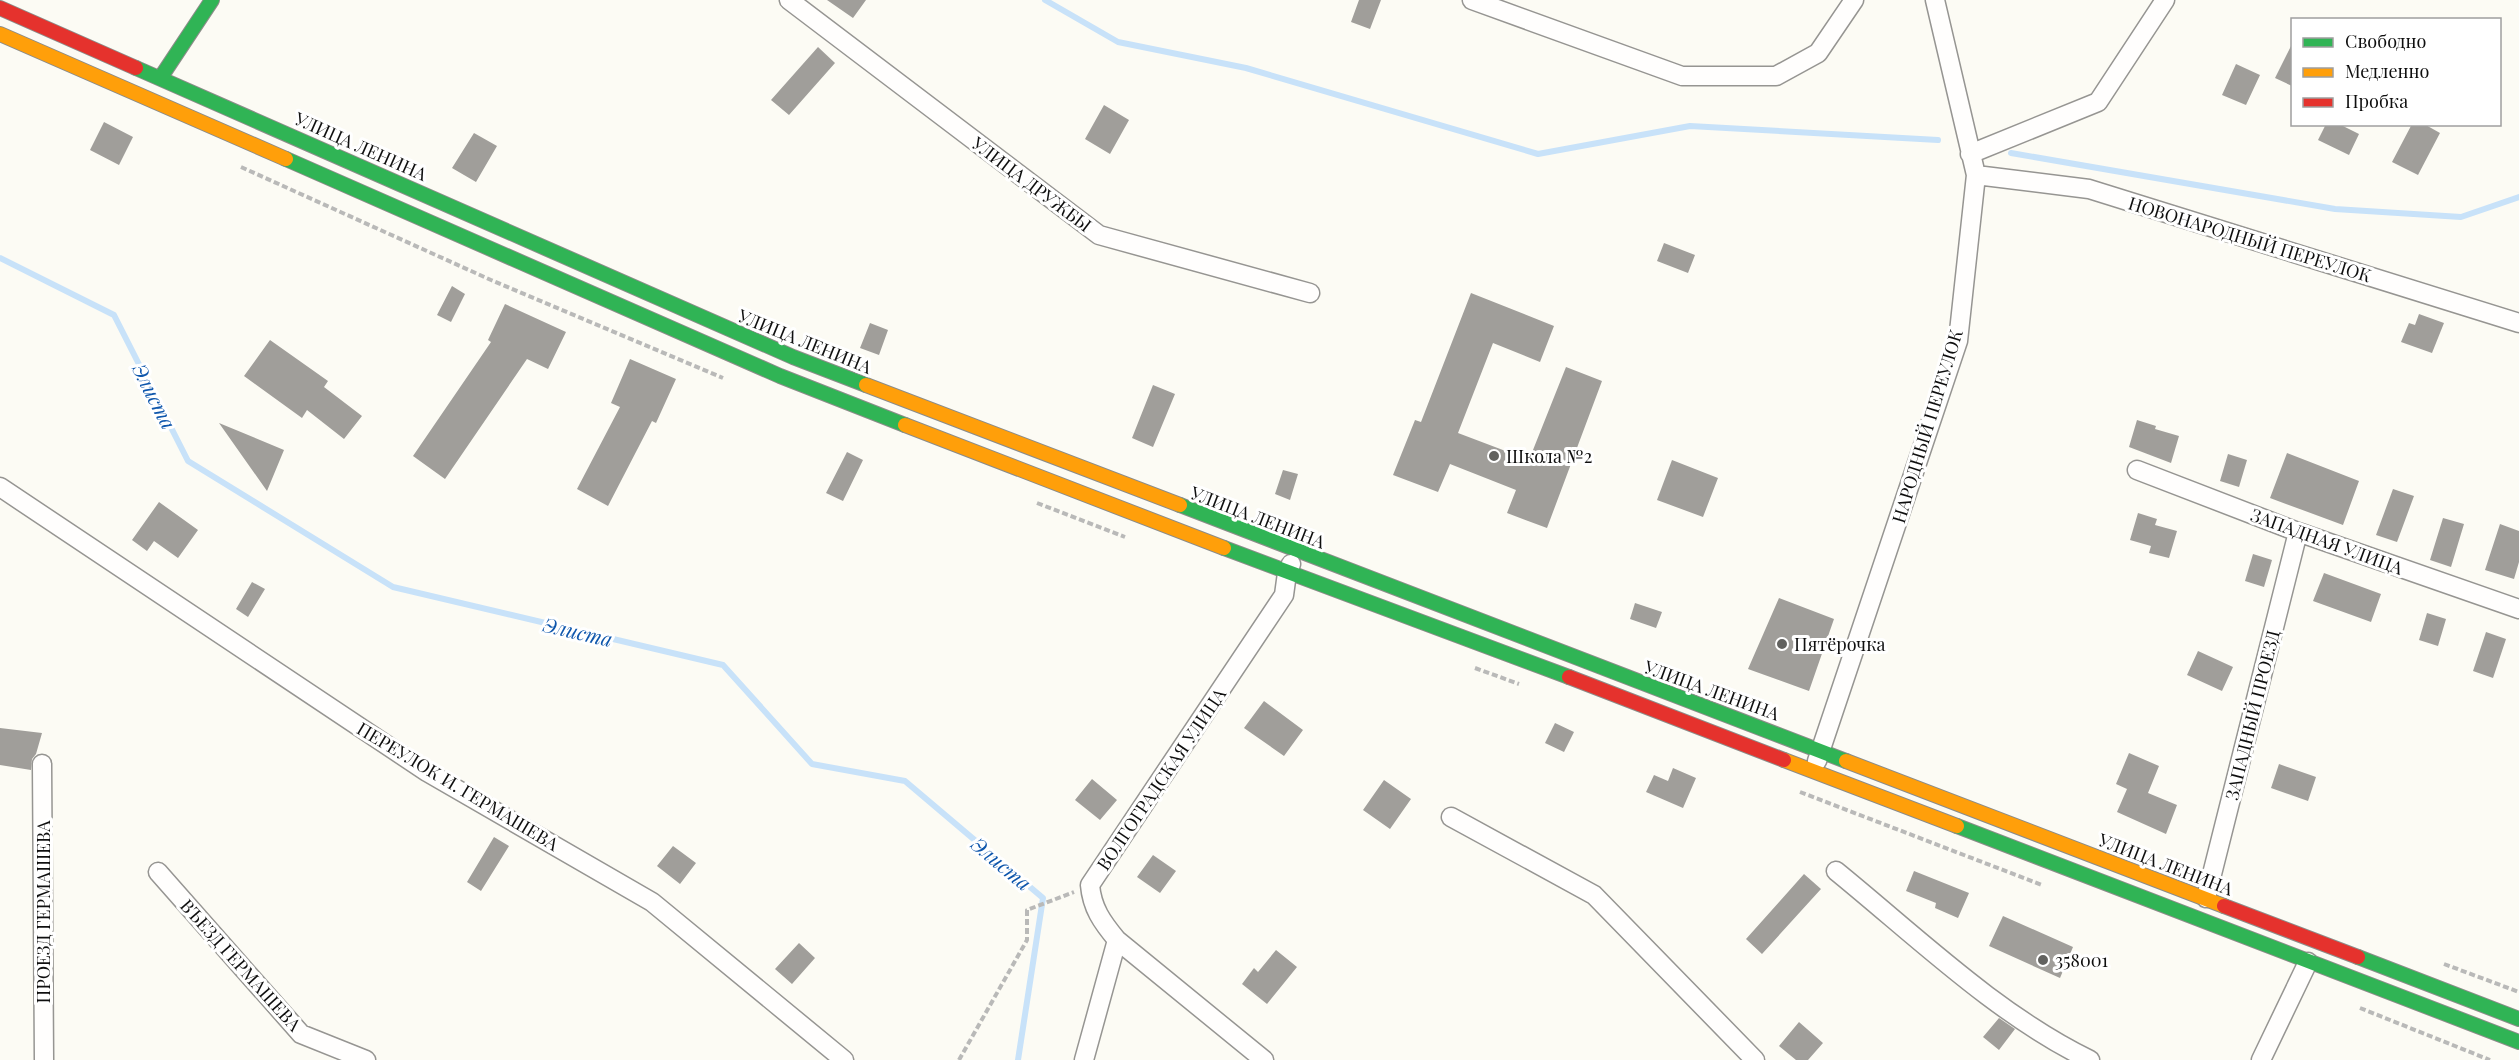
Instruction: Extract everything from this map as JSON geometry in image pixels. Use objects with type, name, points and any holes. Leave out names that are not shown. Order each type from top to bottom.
[{"type":"main road","points":[[151,101],[161,77],[212,0]]},
{"type":"main road","name":"УЛИЦА ЛЕНИНА","points":[[0,8],[793,357],[2519,1019]]},
{"type":"main road","points":[[0,34],[780,376],[1287,573],[1502,651],[2519,1042]]},
{"type":"street","name":"УЛИЦА ДРУЖБЫ","points":[[789,0],[1099,235],[1310,293]]},
{"type":"street","points":[[1472,0],[1682,76],[1776,76],[1818,53],[1854,0]]},
{"type":"street","name":"НАРОДНЫЙ ПЕРЕУЛОК","points":[[1814,772],[1958,341],[1976,175],[1935,0]]},
{"type":"street","points":[[1970,154],[2098,102],[2165,0]]},
{"type":"street","name":"НОВОНАРОДНЫЙ ПЕРЕУЛОК","points":[[1976,175],[2089,189],[2519,323]]},
{"type":"street","name":"ЗАПАДНАЯ УЛИЦА","points":[[2137,470],[2298,532],[2519,609]]},
{"type":"street","name":"ПЕРЕУЛОК И. ГЕРМАШЕВА","points":[[0,487],[427,772],[652,902],[844,1060]]},
{"type":"street","name":"ЗАПАДНЫЙ ПРОЕЗД","points":[[2206,898],[2298,532]]},
{"type":"street","name":"ВОЛГОГРАДСКАЯ УЛИЦА","points":[[1264,1060],[1117,940],[1102,922],[1092,903],[1090,885],[1284,595],[1287,573],[1297,551]]},
{"type":"street","name":"ПРОЕЗД ГЕРМАШЕВА","points":[[42,764],[44,1060]]},
{"type":"street","points":[[1451,817],[1594,895],[1755,1060]]},
{"type":"street","points":[[1836,871],[1990,997],[2054,1042],[2090,1060]]},
{"type":"street","name":"ВЪЕЗД ГЕРМАШЕВА","points":[[159,872],[301,1034],[366,1060]]},
{"type":"street","points":[[1084,1060],[1117,940]]},
{"type":"street","points":[[2261,1060],[2308,962]]},
{"type":"path","points":[[959,1060],[1027,940],[1027,910],[1056,899]]},
{"type":"building","points":[[827,0],[866,0],[853,18]]},
{"type":"building","points":[[1359,0],[1381,0],[1370,29],[1351,22]]},
{"type":"building","points":[[2291,46],[2291,86],[2275,78]]},
{"type":"building","points":[[818,47],[835,63],[789,115],[771,100]]},
{"type":"building","points":[[2236,64],[2260,75],[2246,105],[2222,95]]},
{"type":"building","points":[[1104,105],[1129,120],[1110,154],[1085,139]]},
{"type":"building","points":[[104,122],[133,137],[119,165],[90,150]]},
{"type":"building","points":[[2325,126],[2343,126],[2359,134],[2349,155],[2318,140]]},
{"type":"building","points":[[2411,126],[2428,126],[2440,133],[2418,175],[2392,162]]},
{"type":"building","points":[[474,133],[497,146],[476,182],[452,168]]},
{"type":"building","points":[[1664,243],[1695,255],[1688,273],[1657,261]]},
{"type":"building","points":[[452,286],[465,294],[451,322],[437,315]]},
{"type":"building","points":[[1471,293],[1554,326],[1540,362],[1493,343],[1458,433],[1529,460],[1566,367],[1602,381],[1547,528],[1507,513],[1516,490],[1450,464],[1438,492],[1393,475],[1415,420],[1421,422]]},
{"type":"building","points":[[505,304],[566,332],[548,369],[527,359],[445,479],[413,456],[491,342],[488,340]]},
{"type":"building","points":[[2419,314],[2444,323],[2432,353],[2401,342],[2409,323],[2415,325]]},
{"type":"building","points":[[870,323],[888,330],[879,355],[860,348]]},
{"type":"building","points":[[270,340],[328,381],[324,387],[362,416],[344,439],[307,410],[302,418],[244,376]]},
{"type":"building","points":[[630,359],[676,379],[656,423],[652,421],[608,506],[577,489],[620,407],[611,403]]},
{"type":"building","points":[[1153,385],[1175,394],[1153,447],[1132,438]]},
{"type":"building","points":[[2137,420],[2156,426],[2155,429],[2179,436],[2171,463],[2129,447]]},
{"type":"building","points":[[219,423],[284,450],[267,491]]},
{"type":"building","points":[[847,452],[863,460],[843,501],[826,493]]},
{"type":"building","points":[[2287,453],[2359,481],[2343,525],[2270,498]]},
{"type":"building","points":[[2228,454],[2247,460],[2239,487],[2220,481]]},
{"type":"building","points":[[1672,460],[1718,478],[1703,517],[1657,500]]},
{"type":"building","points":[[1283,470],[1298,474],[1290,500],[1275,494]]},
{"type":"building","points":[[2393,489],[2414,496],[2397,542],[2376,535]]},
{"type":"building","points":[[159,502],[198,530],[178,558],[154,541],[147,551],[132,540]]},
{"type":"building","points":[[2138,513],[2157,519],[2155,525],[2177,531],[2169,558],[2149,553],[2151,546],[2130,540]]},
{"type":"building","points":[[2443,518],[2464,524],[2451,567],[2430,560]]},
{"type":"building","points":[[2500,524],[2519,531],[2519,562],[2514,579],[2485,570]]},
{"type":"building","points":[[2253,554],[2272,560],[2264,587],[2245,581]]},
{"type":"building","points":[[2324,573],[2381,594],[2371,622],[2313,601]]},
{"type":"building","points":[[252,582],[265,589],[248,617],[236,609]]},
{"type":"building","points":[[1779,598],[1834,619],[1809,691],[1748,669]]},
{"type":"building","points":[[1635,603],[1662,612],[1656,628],[1630,619]]},
{"type":"building","points":[[2427,613],[2446,619],[2438,646],[2419,640]]},
{"type":"building","points":[[2486,632],[2506,639],[2493,678],[2473,671]]},
{"type":"building","points":[[2198,651],[2233,667],[2222,691],[2187,675]]},
{"type":"building","points":[[1264,701],[1303,730],[1284,756],[1244,728]]},
{"type":"building","points":[[1555,723],[1574,732],[1564,752],[1545,743]]},
{"type":"building","points":[[0,728],[42,733],[36,754],[32,759],[31,770],[0,765]]},
{"type":"building","points":[[2129,753],[2159,766],[2148,793],[2177,805],[2166,834],[2117,812],[2127,789],[2116,784]]},
{"type":"building","points":[[2279,764],[2316,777],[2308,801],[2271,788]]},
{"type":"building","points":[[1673,768],[1696,778],[1683,808],[1646,792],[1654,775],[1668,781]]},
{"type":"building","points":[[1092,779],[1117,800],[1100,820],[1075,800]]},
{"type":"building","points":[[1384,780],[1411,799],[1390,829],[1363,810]]},
{"type":"building","points":[[494,837],[509,846],[481,891],[467,882]]},
{"type":"building","points":[[673,846],[696,863],[680,884],[657,866]]},
{"type":"building","points":[[1153,855],[1176,871],[1160,893],[1137,877]]},
{"type":"building","points":[[1914,871],[1969,893],[1958,918],[1935,908],[1936,903],[1906,891]]},
{"type":"building","points":[[1804,874],[1821,889],[1762,954],[1746,939]]},
{"type":"building","name":"358001","points":[[2003,916],[2073,947],[2060,978],[1989,946]]},
{"type":"building","points":[[799,943],[815,958],[792,984],[775,969]]},
{"type":"building","points":[[1276,950],[1297,967],[1267,1004],[1242,984],[1254,968],[1258,972]]},
{"type":"building","points":[[1999,1018],[2015,1029],[1999,1050],[1983,1037]]},
{"type":"building","points":[[1799,1022],[1823,1043],[1808,1060],[1796,1060],[1779,1046]]},
{"type":"waterway","points":[[1045,0],[1118,42],[1246,68],[1538,154],[1690,126],[1938,140]]},
{"type":"waterway","points":[[2011,153],[2335,209],[2461,217],[2519,197]]},
{"type":"waterway","name":"Элиста","points":[[0,258],[114,315],[188,461],[393,587],[723,665],[812,764],[905,781],[1043,898],[1018,1060]]},
{"type":"traffic: fast","points":[[161,77],[212,0]]},
{"type":"traffic: fast","points":[[136,68],[793,357],[866,385]]},
{"type":"traffic: fast","points":[[286,159],[780,376],[905,425]]},
{"type":"traffic: fast","points":[[1180,505],[1846,761]]},
{"type":"traffic: fast","points":[[1224,548],[1569,677]]},
{"type":"traffic: fast","points":[[1957,826],[2519,1042]]},
{"type":"traffic: fast","points":[[2358,957],[2519,1019]]},
{"type":"traffic: slow","points":[[0,34],[286,159]]},
{"type":"traffic: slow","points":[[866,385],[1180,505]]},
{"type":"traffic: slow","points":[[905,425],[1224,548]]},
{"type":"traffic: slow","points":[[1784,760],[1957,826]]},
{"type":"traffic: slow","points":[[1846,761],[2224,906]]},
{"type":"traffic: jam","points":[[0,8],[136,68]]},
{"type":"traffic: jam","points":[[1569,677],[1784,760]]},
{"type":"traffic: jam","points":[[2224,906],[2358,957]]},
{"type":"place","name":"Школа №2","points":[[1494,456]]},
{"type":"place","name":"Пятёрочка","points":[[1782,644]]},
{"type":"place","name":"358001","points":[[2043,960]]}]
